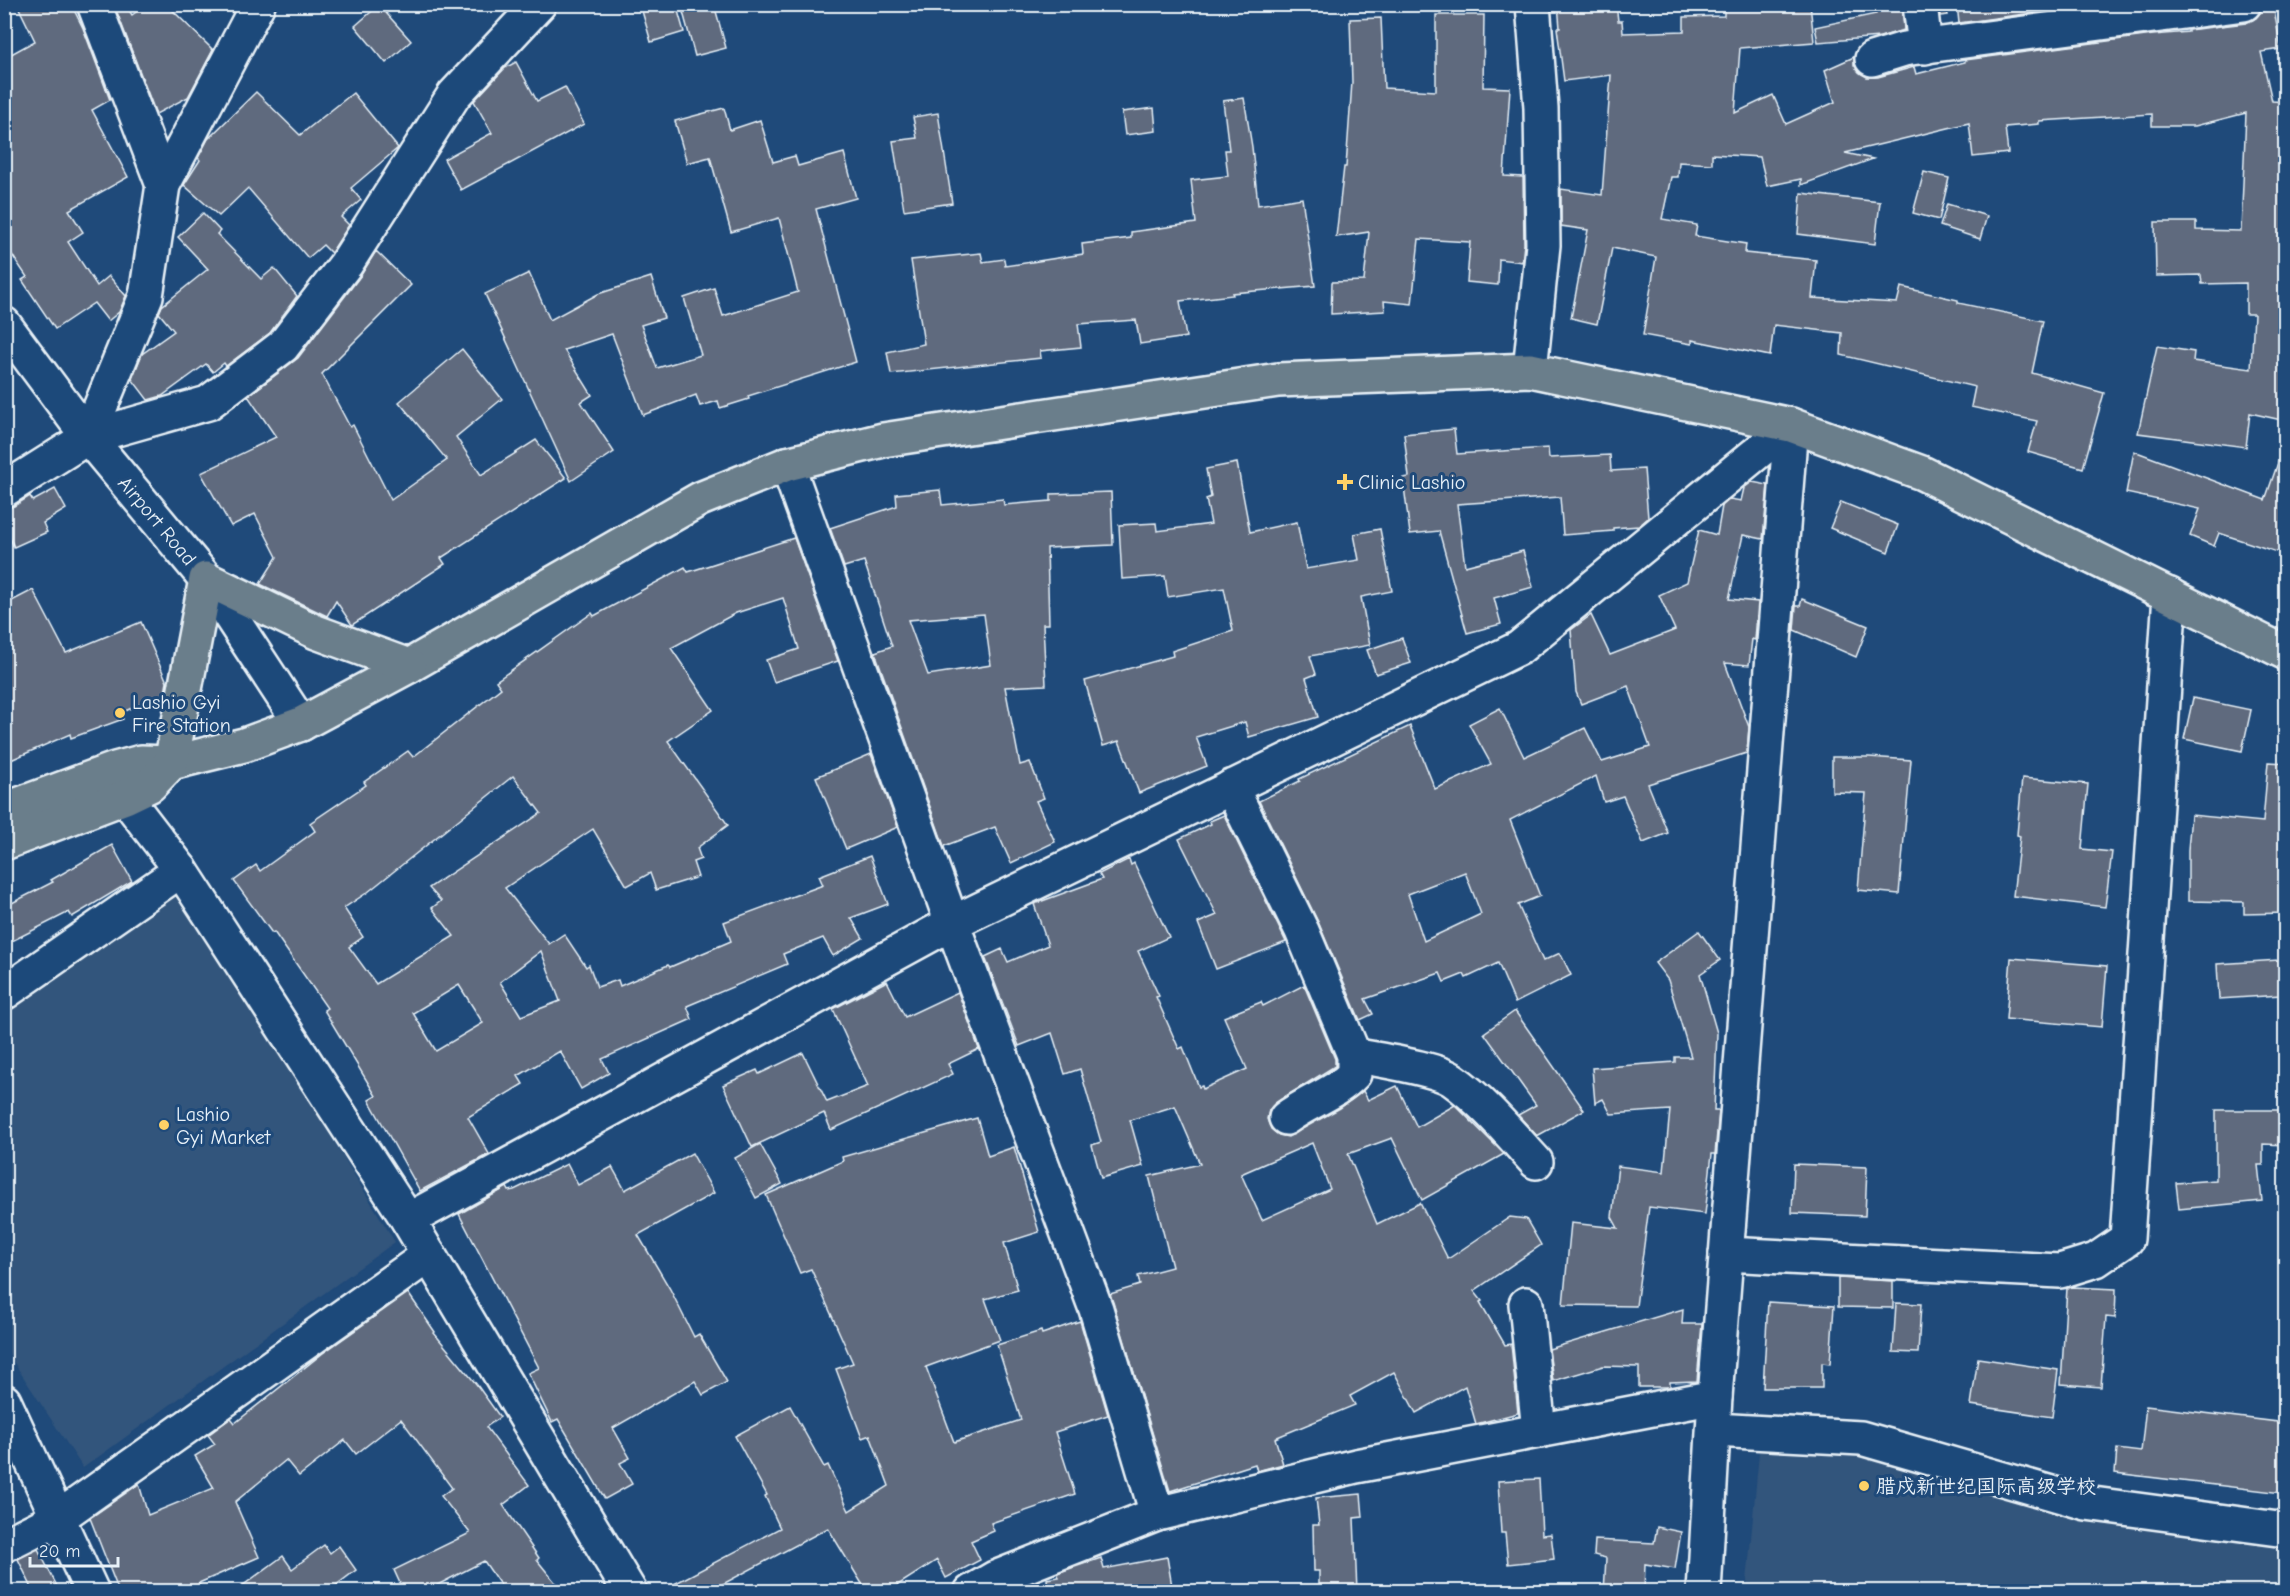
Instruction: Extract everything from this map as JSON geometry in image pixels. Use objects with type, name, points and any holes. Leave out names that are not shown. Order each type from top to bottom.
[{"type":"main road","points":[[4,810],[115,769],[141,762],[171,764],[244,745],[301,724],[409,666],[700,499],[787,464],[883,440],[1278,380],[1530,370],[1791,424],[1922,473],[2286,653]]},
{"type":"main road","points":[[4,843],[125,797],[150,785],[171,764],[206,579],[316,632],[409,666]]},
{"type":"street","points":[[94,4],[164,185]]},
{"type":"street","points":[[88,437],[146,296],[164,185],[258,4]]},
{"type":"street","points":[[4,490],[88,437],[208,403],[283,346],[346,264],[453,95],[539,4]]},
{"type":"street","points":[[1530,370],[1543,245],[1541,108],[1533,4]]},
{"type":"street","points":[[1920,4],[1926,47]]},
{"type":"street","points":[[1872,59],[1904,49],[2244,4]]},
{"type":"street","name":"Airport Road","points":[[4,324],[88,437],[206,579],[301,724]]},
{"type":"street","points":[[408,1220],[952,923],[1519,648],[1791,424]]},
{"type":"street","points":[[1704,1592],[1715,1397],[1791,424]]},
{"type":"street","points":[[787,464],[952,923],[1096,1309],[1157,1514]]},
{"type":"street","points":[[1726,1254],[2060,1271],[2096,1260],[2127,1239],[2170,596]]},
{"type":"street","points":[[1231,787],[1302,931],[1354,1055],[1354,1074],[1344,1085],[1298,1109],[1286,1118]]},
{"type":"street","points":[[125,797],[181,870],[408,1220],[630,1592]]},
{"type":"street","points":[[4,993],[181,870]]},
{"type":"street","points":[[1354,1055],[1415,1068],[1452,1079],[1493,1115],[1536,1162]]},
{"type":"street","points":[[4,1545],[58,1518],[429,1255]]},
{"type":"street","points":[[1526,1304],[1539,1431]]},
{"type":"street","points":[[971,1592],[995,1578],[1157,1514],[1356,1466],[1715,1397]]},
{"type":"street","points":[[4,1401],[92,1592]]},
{"type":"street","points":[[1714,1430],[1861,1438],[2086,1503],[2286,1530]]},
{"type":"shaded area","name":"Lashio Gyi Market","points":[[178,885],[395,1242],[83,1468],[5,1349],[4,1009]]},
{"type":"shaded area","name":"腊戍新世纪国际高级学校","points":[[1760,1442],[1847,1449],[2096,1523],[2285,1546],[2285,1591],[1746,1592]]},
{"type":"building","points":[[17,4],[71,4],[83,28],[110,100],[92,110],[128,177],[69,210],[83,232],[68,242],[97,286],[109,276],[126,296],[119,312],[108,321],[94,303],[55,329],[22,280],[27,277],[4,243],[4,58],[35,41]]},
{"type":"building","points":[[125,4],[132,15],[147,4],[166,4],[213,50],[188,97],[156,114],[115,7]]},
{"type":"building","points":[[640,4],[676,4],[684,32],[651,42]]},
{"type":"building","points":[[714,4],[726,48],[695,56],[683,12]]},
{"type":"building","points":[[1558,4],[1616,4],[1618,21],[1622,21],[1623,33],[1684,31],[1684,17],[1724,16],[1724,4],[1752,4],[1752,9],[1810,4],[1814,42],[1740,48],[1735,113],[1773,95],[1786,124],[1835,102],[1825,70],[1854,57],[1854,65],[1867,77],[1878,77],[1914,67],[1916,74],[1965,62],[1965,60],[2246,23],[2256,18],[2261,12],[2262,4],[2273,4],[2281,49],[2261,52],[2272,101],[2286,102],[2286,421],[2250,413],[2246,447],[2138,433],[2157,346],[2194,352],[2193,361],[2251,369],[2254,314],[2246,314],[2246,283],[2202,284],[2201,275],[2156,276],[2155,222],[2196,222],[2196,230],[2241,231],[2246,113],[2195,126],[2152,126],[2152,114],[2039,121],[2039,124],[2005,127],[2008,153],[1973,157],[1969,123],[1845,153],[1873,159],[1801,185],[1801,179],[1767,186],[1760,157],[1712,154],[1712,164],[1679,162],[1678,177],[1671,177],[1662,219],[1697,225],[1695,236],[1746,244],[1745,253],[1816,260],[1812,298],[1897,303],[1901,287],[1958,300],[1958,303],[2043,321],[2032,373],[2104,393],[2083,468],[2028,452],[2037,421],[1971,407],[1975,387],[1841,355],[1842,333],[1774,325],[1770,356],[1692,340],[1692,344],[1643,335],[1656,257],[1612,248],[1597,324],[1571,318],[1588,230],[1561,226],[1561,189],[1602,195],[1611,75],[1564,81],[1557,28],[1560,28]]},
{"type":"building","points":[[1873,4],[1902,4],[1904,30],[1880,37],[1818,42],[1815,27],[1876,14]]},
{"type":"building","points":[[1939,4],[1946,4],[1948,15],[1940,16]]},
{"type":"building","points":[[1957,4],[2083,4],[2084,6],[1959,23]]},
{"type":"building","points":[[379,5],[411,41],[386,63],[355,26]]},
{"type":"building","points":[[1436,15],[1484,15],[1483,87],[1510,88],[1504,176],[1523,177],[1522,262],[1499,259],[1498,285],[1467,282],[1470,242],[1419,239],[1412,304],[1384,301],[1385,311],[1331,314],[1332,282],[1364,281],[1369,232],[1336,237],[1344,167],[1346,167],[1352,82],[1350,19],[1381,18],[1384,88],[1436,91]]},
{"type":"building","points":[[516,62],[537,101],[565,87],[584,124],[461,190],[444,159],[492,133],[474,101],[505,68]]},
{"type":"building","points":[[256,92],[300,135],[353,93],[398,148],[351,188],[361,200],[341,217],[349,225],[331,253],[323,245],[308,258],[248,188],[219,216],[184,185],[200,160],[198,158],[208,139]]},
{"type":"building","points":[[1244,98],[1258,205],[1302,198],[1315,286],[1232,293],[1233,295],[1180,301],[1186,337],[1140,344],[1136,320],[1078,324],[1081,347],[1040,351],[1041,358],[891,374],[887,352],[924,344],[911,260],[981,253],[983,262],[1004,259],[1005,266],[1083,254],[1082,244],[1131,238],[1131,232],[1196,223],[1191,180],[1228,176],[1225,150],[1229,150],[1223,101]]},
{"type":"building","points":[[724,108],[730,130],[760,120],[773,162],[795,156],[798,166],[844,153],[856,198],[816,209],[856,362],[748,396],[749,399],[720,408],[718,401],[700,406],[696,395],[643,415],[612,334],[564,350],[592,395],[581,402],[614,452],[571,481],[485,294],[529,273],[550,320],[598,294],[651,277],[664,318],[641,325],[657,368],[701,355],[684,298],[714,288],[723,316],[798,292],[779,218],[731,232],[710,157],[687,163],[675,121]]},
{"type":"building","points":[[1154,108],[1156,131],[1125,135],[1122,112]]},
{"type":"building","points":[[938,113],[952,203],[904,210],[893,141],[917,138],[913,117]]},
{"type":"building","points":[[1924,172],[1949,178],[1939,220],[1913,213]]},
{"type":"building","points":[[1801,193],[1880,202],[1875,244],[1798,234]]},
{"type":"building","points":[[1947,204],[1987,216],[1980,239],[1940,226]]},
{"type":"building","points":[[203,213],[220,231],[217,234],[261,279],[274,268],[297,296],[270,333],[226,366],[224,363],[213,372],[206,364],[162,396],[148,400],[132,379],[142,354],[174,331],[159,313],[162,306],[208,269],[178,237]]},
{"type":"building","points":[[376,251],[411,285],[322,374],[350,427],[353,425],[391,500],[447,460],[399,402],[462,349],[502,399],[456,437],[481,475],[536,440],[566,478],[441,558],[445,564],[352,625],[336,601],[327,616],[260,584],[277,557],[255,514],[231,526],[201,473],[276,437],[248,396],[298,358],[361,275]]},
{"type":"building","points":[[1454,429],[1457,454],[1548,448],[1549,458],[1610,455],[1611,471],[1644,469],[1648,518],[1639,526],[1613,528],[1613,531],[1563,535],[1560,497],[1457,504],[1465,566],[1523,551],[1533,587],[1494,598],[1501,624],[1467,633],[1439,531],[1410,534],[1403,478],[1409,477],[1404,434]]},
{"type":"building","points":[[2134,451],[2265,500],[2281,454],[2286,454],[2286,555],[2219,533],[2214,546],[2190,536],[2200,509],[2126,493]]},
{"type":"building","points":[[1237,463],[1250,532],[1297,522],[1306,569],[1359,560],[1354,534],[1380,529],[1392,591],[1361,597],[1370,645],[1310,656],[1316,674],[1306,678],[1318,717],[1249,737],[1245,722],[1196,737],[1207,766],[1139,793],[1119,741],[1103,746],[1085,681],[1173,656],[1172,651],[1233,631],[1224,588],[1168,597],[1165,576],[1122,579],[1119,525],[1156,523],[1157,531],[1211,524],[1206,499],[1211,497],[1206,469]]},
{"type":"building","points":[[1752,482],[1768,485],[1763,539],[1743,535],[1729,599],[1758,602],[1755,640],[1752,639],[1749,665],[1725,663],[1749,727],[1747,753],[1648,784],[1668,833],[1643,843],[1623,796],[1604,802],[1596,776],[1510,820],[1540,896],[1518,905],[1543,961],[1560,953],[1571,975],[1515,1003],[1498,963],[1466,978],[1464,974],[1444,982],[1440,973],[1365,999],[1373,1014],[1360,1020],[1319,924],[1259,801],[1300,781],[1299,779],[1410,726],[1435,789],[1491,764],[1469,724],[1500,708],[1524,757],[1585,728],[1602,762],[1650,747],[1628,686],[1581,704],[1576,692],[1571,630],[1591,615],[1610,655],[1675,630],[1659,595],[1687,582],[1699,530],[1717,535],[1722,506],[1730,499],[1741,501],[1744,488]],"holes":[[[1465,872],[1481,914],[1424,941],[1408,894]]]},
{"type":"building","points":[[55,489],[66,509],[43,523],[47,532],[14,547],[4,525],[4,509],[30,496],[33,501]]},
{"type":"building","points":[[940,490],[942,505],[1003,499],[1004,505],[1051,501],[1051,494],[1111,492],[1113,545],[1047,548],[1049,624],[1043,624],[1046,685],[1005,687],[1020,765],[1030,762],[1044,798],[1036,801],[1055,842],[1011,863],[995,827],[944,846],[875,652],[892,646],[864,561],[844,567],[830,528],[897,506],[896,494]],"holes":[[[984,614],[991,665],[928,675],[908,620]]]},
{"type":"building","points":[[1841,502],[1898,525],[1888,552],[1830,528]]},
{"type":"building","points":[[794,538],[838,661],[774,682],[766,660],[799,649],[783,598],[736,613],[671,648],[713,710],[668,741],[728,825],[697,848],[701,859],[693,862],[698,877],[656,890],[650,873],[627,886],[593,829],[505,888],[549,944],[564,934],[586,967],[589,965],[597,987],[618,980],[620,986],[731,941],[724,922],[823,885],[819,876],[870,856],[888,904],[851,918],[863,938],[833,956],[823,938],[783,954],[787,964],[687,1006],[692,1019],[602,1059],[609,1073],[581,1089],[560,1051],[518,1076],[523,1084],[468,1117],[489,1154],[420,1191],[369,1100],[376,1096],[324,1010],[327,1008],[274,932],[272,933],[234,881],[256,865],[260,871],[315,831],[310,823],[366,785],[364,782],[408,751],[413,757],[501,688],[496,681],[592,613],[594,616],[685,567],[688,572]],"holes":[[[513,776],[541,813],[429,888],[441,901],[432,908],[454,936],[376,984],[349,947],[363,937],[344,908],[368,892]],[[541,951],[560,1001],[521,1016],[500,982]],[[459,985],[483,1023],[436,1051],[413,1013]]]},
{"type":"building","points":[[33,590],[66,653],[141,622],[167,682],[165,693],[121,713],[123,719],[71,738],[70,734],[4,763],[4,605]]},
{"type":"building","points":[[1802,599],[1868,626],[1856,657],[1794,630],[1796,606],[1800,606]]},
{"type":"building","points":[[1402,638],[1411,663],[1376,674],[1367,650]]},
{"type":"building","points":[[2193,698],[2251,710],[2242,751],[2184,739]]},
{"type":"building","points":[[871,754],[898,827],[846,849],[816,777]]},
{"type":"building","points":[[1832,757],[1911,760],[1899,894],[1858,890],[1866,793],[1832,792]]},
{"type":"building","points":[[2268,762],[2286,763],[2286,913],[2244,914],[2244,902],[2188,901],[2191,815],[2263,822]]},
{"type":"building","points":[[2022,778],[2088,784],[2082,849],[2112,852],[2105,907],[2013,896],[2020,836],[2017,835]]},
{"type":"building","points":[[1224,815],[1286,942],[1216,969],[1198,923],[1217,915],[1179,839],[1211,824],[1210,821]]},
{"type":"building","points":[[112,845],[132,881],[72,917],[69,912],[4,945],[4,907],[53,882],[51,880]]},
{"type":"building","points":[[1129,859],[1131,865],[1134,863],[1169,937],[1138,951],[1159,996],[1156,997],[1179,1049],[1183,1047],[1199,1087],[1202,1086],[1203,1089],[1247,1069],[1224,1017],[1261,1002],[1263,1006],[1304,985],[1335,1059],[1335,1066],[1275,1103],[1269,1110],[1267,1119],[1271,1129],[1279,1135],[1288,1137],[1340,1108],[1363,1091],[1368,1100],[1397,1086],[1417,1127],[1455,1105],[1504,1154],[1422,1200],[1392,1138],[1348,1154],[1377,1224],[1420,1203],[1448,1259],[1510,1217],[1526,1219],[1541,1245],[1474,1291],[1482,1301],[1480,1302],[1505,1345],[1511,1344],[1518,1413],[1476,1424],[1465,1386],[1416,1413],[1394,1372],[1350,1396],[1355,1405],[1275,1438],[1283,1464],[1257,1471],[1255,1464],[1170,1491],[1110,1294],[1140,1285],[1138,1276],[1172,1267],[1149,1176],[1200,1164],[1175,1106],[1130,1120],[1143,1166],[1101,1178],[1092,1145],[1101,1142],[1080,1069],[1065,1074],[1052,1033],[1019,1046],[985,957],[1002,949],[1008,962],[1048,945],[1034,904],[1102,879],[1099,874]],"holes":[[[1312,1143],[1330,1189],[1262,1220],[1241,1174]]]},
{"type":"building","points":[[1699,931],[1720,960],[1700,974],[1717,1033],[1714,1111],[1719,1111],[1715,1154],[1712,1154],[1705,1214],[1649,1207],[1636,1306],[1563,1305],[1571,1223],[1618,1228],[1612,1217],[1618,1166],[1664,1172],[1670,1110],[1611,1114],[1603,1099],[1595,1103],[1592,1068],[1675,1062],[1675,1057],[1691,1057],[1668,980],[1655,963]]},
{"type":"building","points":[[2011,958],[2107,966],[2102,1027],[2006,1019]]},
{"type":"building","points":[[2279,960],[2281,995],[2219,999],[2217,964]]},
{"type":"building","points":[[887,981],[905,1017],[958,992],[979,1049],[948,1064],[953,1074],[831,1130],[824,1113],[752,1147],[723,1085],[757,1070],[759,1074],[803,1053],[827,1102],[868,1086],[833,1009]]},
{"type":"building","points":[[1515,1011],[1584,1110],[1537,1136],[1518,1115],[1536,1105],[1484,1033]]},
{"type":"building","points":[[2216,1110],[2286,1110],[2286,1145],[2263,1144],[2263,1165],[2258,1165],[2262,1201],[2179,1209],[2176,1183],[2216,1180]]},
{"type":"building","points":[[977,1118],[988,1156],[1014,1147],[1039,1232],[1004,1243],[1018,1290],[985,1299],[1000,1340],[926,1367],[954,1442],[1021,1420],[997,1345],[1041,1331],[1042,1334],[1080,1321],[1108,1415],[1055,1432],[1075,1494],[991,1523],[994,1531],[971,1541],[980,1560],[946,1578],[937,1560],[887,1592],[867,1592],[828,1528],[708,1592],[659,1592],[780,1528],[765,1496],[767,1495],[735,1436],[790,1406],[824,1467],[828,1465],[849,1511],[889,1486],[870,1435],[862,1438],[836,1369],[853,1363],[811,1269],[800,1273],[766,1195],[843,1161],[842,1157]]},
{"type":"building","points":[[760,1144],[782,1184],[756,1198],[735,1158]]},
{"type":"building","points":[[692,1153],[714,1193],[638,1235],[670,1289],[694,1337],[699,1334],[727,1382],[703,1395],[695,1381],[613,1428],[630,1458],[620,1463],[632,1484],[605,1499],[558,1419],[552,1422],[528,1373],[539,1368],[459,1214],[507,1187],[509,1191],[514,1190],[567,1164],[578,1185],[612,1167],[625,1190]]},
{"type":"building","points":[[1794,1164],[1867,1167],[1865,1216],[1792,1213]]},
{"type":"building","points":[[1838,1278],[1893,1281],[1893,1308],[1838,1307]]},
{"type":"building","points":[[2067,1288],[2116,1289],[2115,1318],[2106,1317],[2101,1387],[2061,1384]]},
{"type":"building","points":[[408,1293],[434,1333],[500,1417],[486,1427],[529,1485],[503,1505],[539,1558],[537,1560],[563,1592],[505,1592],[484,1561],[424,1592],[404,1592],[394,1570],[470,1533],[441,1496],[452,1488],[401,1419],[356,1454],[345,1440],[299,1476],[286,1460],[235,1502],[259,1557],[199,1583],[203,1592],[119,1592],[90,1518],[139,1484],[148,1515],[214,1488],[195,1456],[215,1444],[208,1435],[231,1418],[235,1423],[323,1353]]},
{"type":"building","points":[[1768,1302],[1834,1306],[1830,1364],[1822,1363],[1822,1388],[1763,1388]]},
{"type":"building","points":[[1896,1303],[1921,1304],[1918,1353],[1893,1352]]},
{"type":"building","points":[[1683,1309],[1682,1324],[1702,1324],[1697,1381],[1670,1382],[1670,1387],[1639,1387],[1639,1367],[1603,1366],[1553,1381],[1549,1349]]},
{"type":"building","points":[[1978,1358],[2058,1370],[2052,1417],[1971,1405]]},
{"type":"building","points":[[2146,1406],[2286,1423],[2286,1464],[2282,1493],[2115,1473],[2117,1449],[2141,1452]]},
{"type":"building","points":[[1539,1479],[1542,1535],[1551,1534],[1554,1559],[1508,1564],[1505,1533],[1501,1533],[1498,1481]]},
{"type":"building","points":[[1361,1494],[1363,1517],[1354,1518],[1357,1592],[1319,1592],[1319,1571],[1314,1571],[1313,1525],[1319,1525],[1316,1498]]},
{"type":"building","points":[[1657,1527],[1681,1532],[1675,1569],[1645,1564],[1644,1592],[1604,1592],[1606,1558],[1594,1555],[1595,1540],[1654,1543]]},
{"type":"building","points":[[324,1545],[330,1553],[339,1546],[356,1570],[327,1592],[234,1592],[283,1556],[292,1569]]},
{"type":"building","points":[[38,1549],[60,1592],[34,1592],[18,1559]]},
{"type":"building","points":[[1167,1557],[1173,1592],[1048,1592],[1047,1579],[1059,1577],[1057,1573],[1101,1558],[1104,1569]]},
{"type":"place","name":"Clinic Lashio","points":[[1345,482]]},
{"type":"place","name":"Lashio Gyi Fire Station","points":[[120,713]]},
{"type":"place","name":"Lashio Gyi Market","points":[[164,1125]]},
{"type":"place","name":"腊戍新世纪国际高级学校","points":[[1864,1486]]}]
